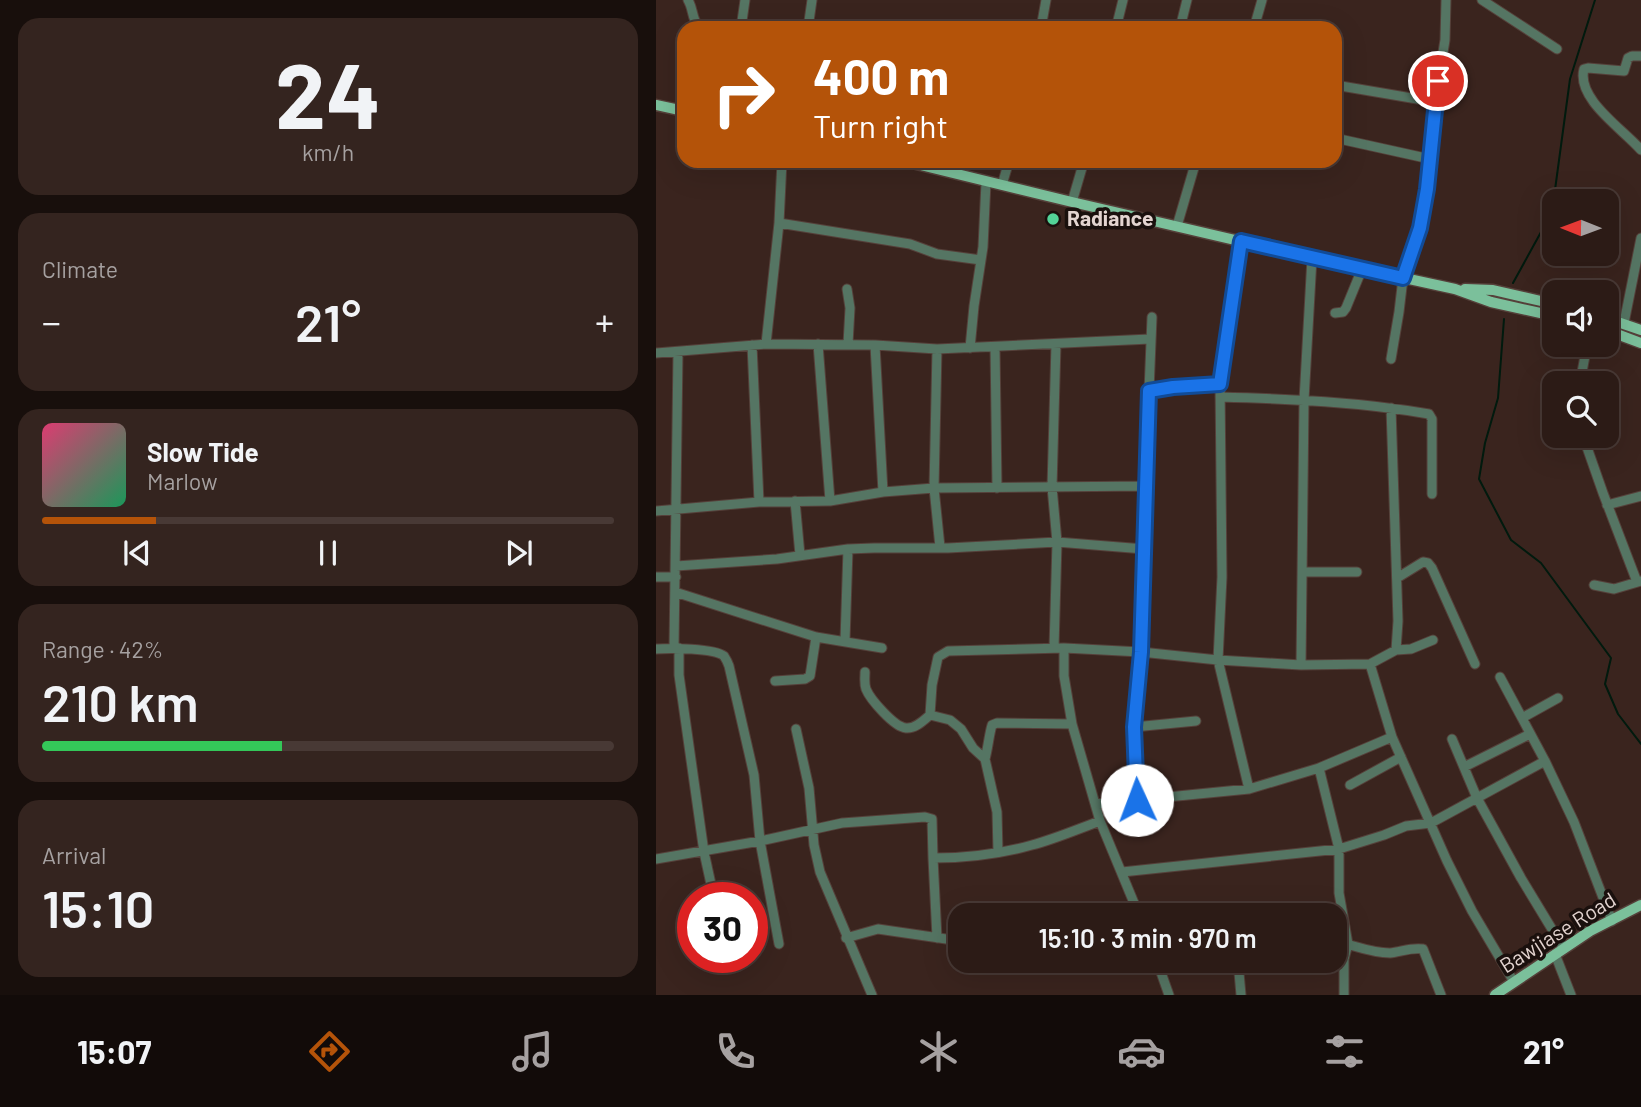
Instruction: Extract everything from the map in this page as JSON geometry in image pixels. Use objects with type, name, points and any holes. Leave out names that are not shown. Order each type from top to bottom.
[{"type":"main road","points":[[656,105],[677,110]]},
{"type":"main road","points":[[931,168],[1455,289],[1491,302],[1542,313]]},
{"type":"main road","points":[[1455,289],[1493,290],[1542,301]]},
{"type":"main road","points":[[1619,322],[1641,330]]},
{"type":"main road","points":[[1619,335],[1641,343]]},
{"type":"main road","name":"Bawjiase Road","points":[[1495,995],[1590,931],[1641,905]]},
{"type":"street","points":[[688,0],[694,21]]},
{"type":"street","points":[[742,21],[745,0]]},
{"type":"street","points":[[809,21],[812,0]]},
{"type":"street","points":[[1042,21],[1046,0]]},
{"type":"street","points":[[1118,21],[1123,0]]},
{"type":"street","points":[[1182,21],[1187,0]]},
{"type":"street","points":[[1256,21],[1262,0]]},
{"type":"street","points":[[1391,359],[1403,278],[1420,228],[1427,189],[1435,102],[1445,40],[1446,0]]},
{"type":"street","points":[[1482,0],[1557,49]]},
{"type":"street","points":[[1641,56],[1628,58],[1624,71],[1584,69],[1583,78],[1596,106],[1641,150]]},
{"type":"street","points":[[1342,86],[1435,102]]},
{"type":"street","points":[[1342,140],[1430,159]]},
{"type":"street","points":[[766,344],[779,223],[781,168]]},
{"type":"street","points":[[1002,185],[1007,168]]},
{"type":"street","points":[[1072,202],[1082,168]]},
{"type":"street","points":[[1176,226],[1194,168]]},
{"type":"street","points":[[970,348],[981,260],[986,182]]},
{"type":"street","points":[[779,223],[910,244],[937,254],[981,260]]},
{"type":"street","points":[[1624,323],[1641,238]]},
{"type":"street","points":[[1241,241],[1220,384],[1222,577],[1218,660],[1249,789]]},
{"type":"street","points":[[1301,665],[1304,400],[1312,258]]},
{"type":"street","points":[[1335,313],[1343,312],[1346,308],[1362,269]]},
{"type":"street","points":[[847,289],[850,308],[847,344]]},
{"type":"street","points":[[1137,800],[1134,727],[1141,652],[1152,317]]},
{"type":"street","points":[[656,353],[766,344],[847,344],[937,349],[1150,339]]},
{"type":"street","points":[[818,344],[830,501]]},
{"type":"street","points":[[1056,344],[1053,487],[1059,648],[1072,724],[1100,821],[1134,903]]},
{"type":"street","points":[[752,345],[759,502]]},
{"type":"street","points":[[875,345],[882,492]]},
{"type":"street","points":[[995,347],[997,488]]},
{"type":"street","points":[[937,349],[934,488],[940,547]]},
{"type":"street","points":[[678,352],[675,592],[677,648],[704,852],[711,882]]},
{"type":"street","points":[[1149,391],[1220,384]]},
{"type":"street","points":[[1220,397],[1304,400],[1429,414],[1432,419],[1432,494]]},
{"type":"street","points":[[1391,408],[1398,621],[1396,650]]},
{"type":"street","points":[[1587,448],[1607,505],[1639,581],[1614,589],[1594,586]]},
{"type":"street","points":[[656,511],[759,502],[830,501],[882,492],[934,488],[1146,486]]},
{"type":"street","points":[[1607,505],[1641,496]]},
{"type":"street","points":[[795,501],[800,555]]},
{"type":"street","points":[[676,566],[777,559],[848,549],[1057,542],[1144,549]]},
{"type":"street","points":[[845,641],[848,549]]},
{"type":"street","points":[[1397,578],[1423,562],[1428,563],[1475,664]]},
{"type":"street","points":[[1302,572],[1357,572]]},
{"type":"street","points":[[656,577],[676,577]]},
{"type":"street","points":[[675,592],[816,637],[882,648]]},
{"type":"street","points":[[775,681],[810,677],[816,637]]},
{"type":"street","points":[[865,672],[864,683],[876,704],[903,728],[910,728],[930,715],[932,685],[938,657],[948,651],[1059,648],[1301,665],[1369,664],[1396,650],[1411,649],[1433,640]]},
{"type":"street","points":[[656,649],[677,648],[721,654],[726,658],[754,775],[760,841],[779,944]]},
{"type":"street","points":[[1369,664],[1392,737],[1446,861],[1514,982]]},
{"type":"street","points":[[1500,677],[1574,822],[1612,921]]},
{"type":"street","points":[[1522,718],[1558,698]]},
{"type":"street","points":[[930,715],[950,720],[961,729],[973,748],[985,759]]},
{"type":"street","points":[[1134,727],[1196,721]]},
{"type":"street","points":[[998,852],[997,812],[985,759],[993,725],[1072,724]]},
{"type":"street","points":[[796,729],[809,789],[814,845],[820,872],[872,995]]},
{"type":"street","points":[[1464,767],[1530,734]]},
{"type":"street","points":[[1096,804],[1249,789],[1319,768],[1392,737]]},
{"type":"street","points":[[1452,739],[1477,798],[1560,951],[1571,995]]},
{"type":"street","points":[[1350,785],[1401,757]]},
{"type":"street","points":[[1122,872],[1339,849],[1406,826],[1431,823],[1545,761]]},
{"type":"street","points":[[1319,768],[1339,849],[1339,893],[1348,944],[1344,959],[1344,995]]},
{"type":"street","points":[[656,859],[704,852],[842,823],[926,817],[931,819],[933,825],[937,938]]},
{"type":"street","points":[[933,858],[961,858],[1033,845],[1100,821]]},
{"type":"street","points":[[846,938],[878,929],[948,939]]},
{"type":"street","points":[[1348,944],[1390,953],[1423,949],[1441,995]]},
{"type":"street","points":[[1161,973],[1169,995]]},
{"type":"street","points":[[1239,973],[1241,995]]},
{"type":"waterway","points":[[1513,283],[1552,212],[1570,79],[1595,0]]},
{"type":"waterway","points":[[1504,319],[1498,398],[1485,443],[1479,479],[1511,540],[1541,563],[1611,658],[1605,684],[1618,714],[1641,744]]},
{"type":"place","name":"Radiance","points":[[1053,219]]},
{"type":"route","points":[[1137,800],[1134,727],[1141,652],[1149,391],[1220,384],[1241,241],[1403,278],[1420,228],[1427,189],[1438,81]]}]
